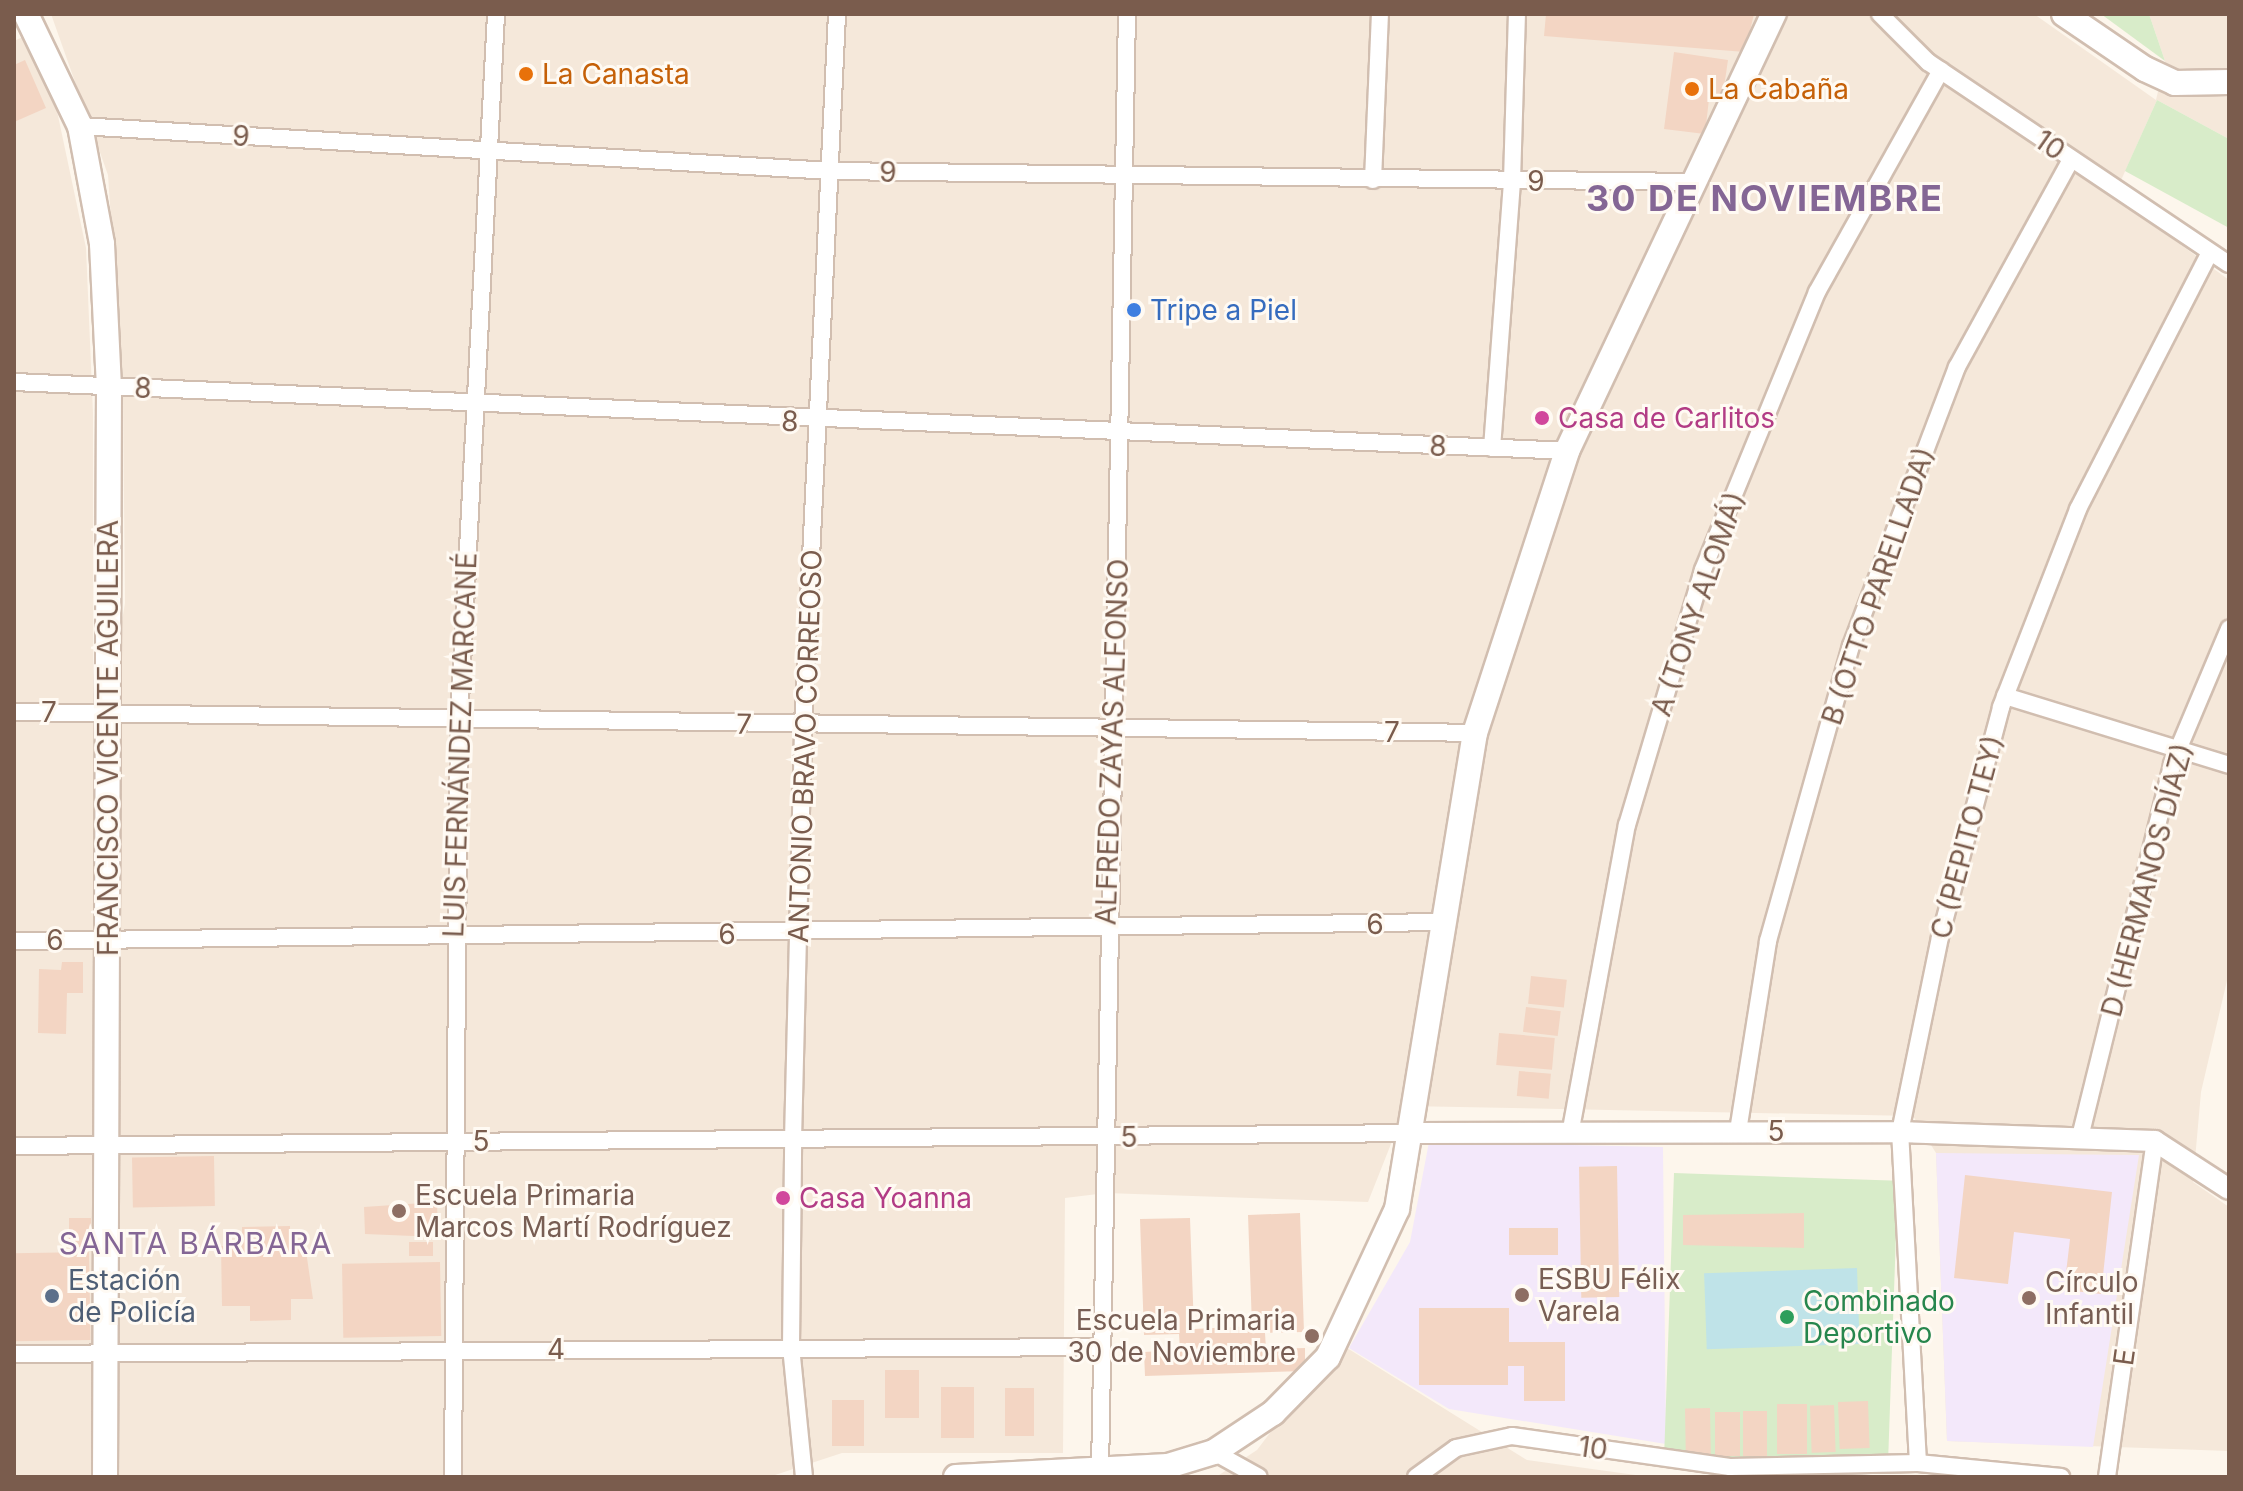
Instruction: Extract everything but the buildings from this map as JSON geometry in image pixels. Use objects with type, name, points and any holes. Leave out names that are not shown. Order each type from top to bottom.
[{"type":"main road","points":[[956,1477],[1174,1471],[1214,1452],[1273,1413],[1328,1357],[1397,1209],[1413,1133],[1439,922],[1475,733],[1567,451],[1774,14]]},
{"type":"main road","points":[[2064,14],[2145,69],[2175,83],[2229,82]]},
{"type":"main road","name":"FRANCISCO VICENTE AGUILERA","points":[[26,16],[80,126],[102,244],[109,387],[108,940],[102,1143],[105,1477]]},
{"type":"street","name":"LUIS FERNÁNDEZ MARCANÉ","points":[[453,1477],[453,937],[459,721],[496,14]]},
{"type":"street","name":"ANTONIO BRAVO CORREOSO","points":[[804,1477],[791,1347],[793,1140],[803,725],[837,14]]},
{"type":"street","name":"ALFREDO ZAYAS ALFONSO","points":[[1100,1471],[1098,1347],[1127,178],[1127,14]]},
{"type":"street","points":[[1373,180],[1380,14]]},
{"type":"street","points":[[1492,448],[1512,181],[1517,14]]},
{"type":"street","name":"10","points":[[1880,14],[1941,70],[2209,254],[2229,264]]},
{"type":"street","name":"A (TONY ALOMÁ)","points":[[1571,1129],[1627,825],[1703,570],[1817,292],[1941,70]]},
{"type":"street","name":"9","points":[[80,126],[830,171],[1127,178],[1697,182]]},
{"type":"street","name":"B (OTTO PARELLADA)","points":[[1738,1131],[1768,941],[1851,646],[1957,367],[2071,160]]},
{"type":"street","name":"C (PEPITO TEY)","points":[[1918,1463],[1900,1132],[1940,937],[2005,696],[2078,509],[2209,254]]},
{"type":"street","name":"8","points":[[14,382],[1121,436],[1567,451]]},
{"type":"street","name":"D (HERMANOS DÍAZ)","points":[[2080,1137],[2179,749],[2229,629]]},
{"type":"street","points":[[2005,696],[2229,765]]},
{"type":"street","name":"7","points":[[14,712],[1113,731],[1475,733]]},
{"type":"street","name":"6","points":[[14,941],[800,933],[1439,922]]},
{"type":"street","name":"5","points":[[14,1146],[1102,1137],[1571,1129],[1900,1132],[2155,1141],[2229,1189]]},
{"type":"street","name":"E","points":[[2107,1477],[2155,1141]]},
{"type":"street","name":"4","points":[[14,1354],[1098,1347]]},
{"type":"street","name":"10","points":[[1416,1477],[1456,1448],[1512,1436],[1732,1472],[1918,1463],[2061,1477]]},
{"type":"street","points":[[1214,1452],[1259,1477]]},
{"type":"shaded area","points":[[51,14],[2034,14],[2156,100],[2165,61],[2149,14],[2229,14],[2229,139],[2157,100],[2114,196],[2229,280],[2229,972],[2201,1092],[2193,1182],[2229,1207],[2229,1451],[1947,1441],[1936,1153],[1913,1116],[1406,1106],[1368,1202],[1106,1193],[1065,1198],[1063,1453],[842,1453],[769,1477],[111,1477],[107,712],[125,603],[123,396],[108,175]]},
{"type":"shaded area","points":[[27,35],[57,111],[86,248],[93,413],[94,1477],[14,1477],[14,41]]},
{"type":"shaded area","name":"ESBU Félix Varela","points":[[1429,1142],[1663,1147],[1666,1444],[1449,1409],[1349,1348],[1410,1242]]},
{"type":"shaded area","name":"Círculo Infantil","points":[[1936,1153],[2139,1155],[2093,1447],[1947,1441]]},
{"type":"shaded area","points":[[1347,1348],[1527,1460],[1650,1477],[1216,1477],[1257,1450],[1328,1357]]},
{"type":"green space","points":[[2101,14],[2149,14],[2165,61]]},
{"type":"green space","points":[[2157,100],[2229,139],[2229,228],[2125,171]]},
{"type":"green space","name":"Combinado Deportivo","points":[[1674,1173],[1898,1181],[1888,1464],[1664,1456]]},
{"type":"water","points":[[1857,1268],[1860,1344],[1707,1349],[1704,1273]]},
{"type":"place","name":"La Canasta","points":[[526,74]]},
{"type":"place","name":"La Cabaña","points":[[1692,89]]},
{"type":"place","name":"Tripe a Piel","points":[[1134,310]]},
{"type":"place","name":"Casa de Carlitos","points":[[1542,418]]},
{"type":"place","name":"Casa Yoanna","points":[[783,1198]]},
{"type":"place","name":"Escuela Primaria Marcos Martí Rodríguez","points":[[399,1211]]},
{"type":"place","name":"ESBU Félix Varela","points":[[1522,1295]]},
{"type":"place","name":"Estación de Policía","points":[[52,1296]]},
{"type":"place","name":"Círculo Infantil","points":[[2029,1298]]},
{"type":"place","name":"Combinado Deportivo","points":[[1787,1317]]},
{"type":"place","name":"Escuela Primaria 30 de Noviembre","points":[[1312,1336]]},
{"type":"district","name":"30 DE NOVIEMBRE","points":[[1765,199]]},
{"type":"district","name":"SANTA BÁRBARA","points":[[196,1243]]}]
